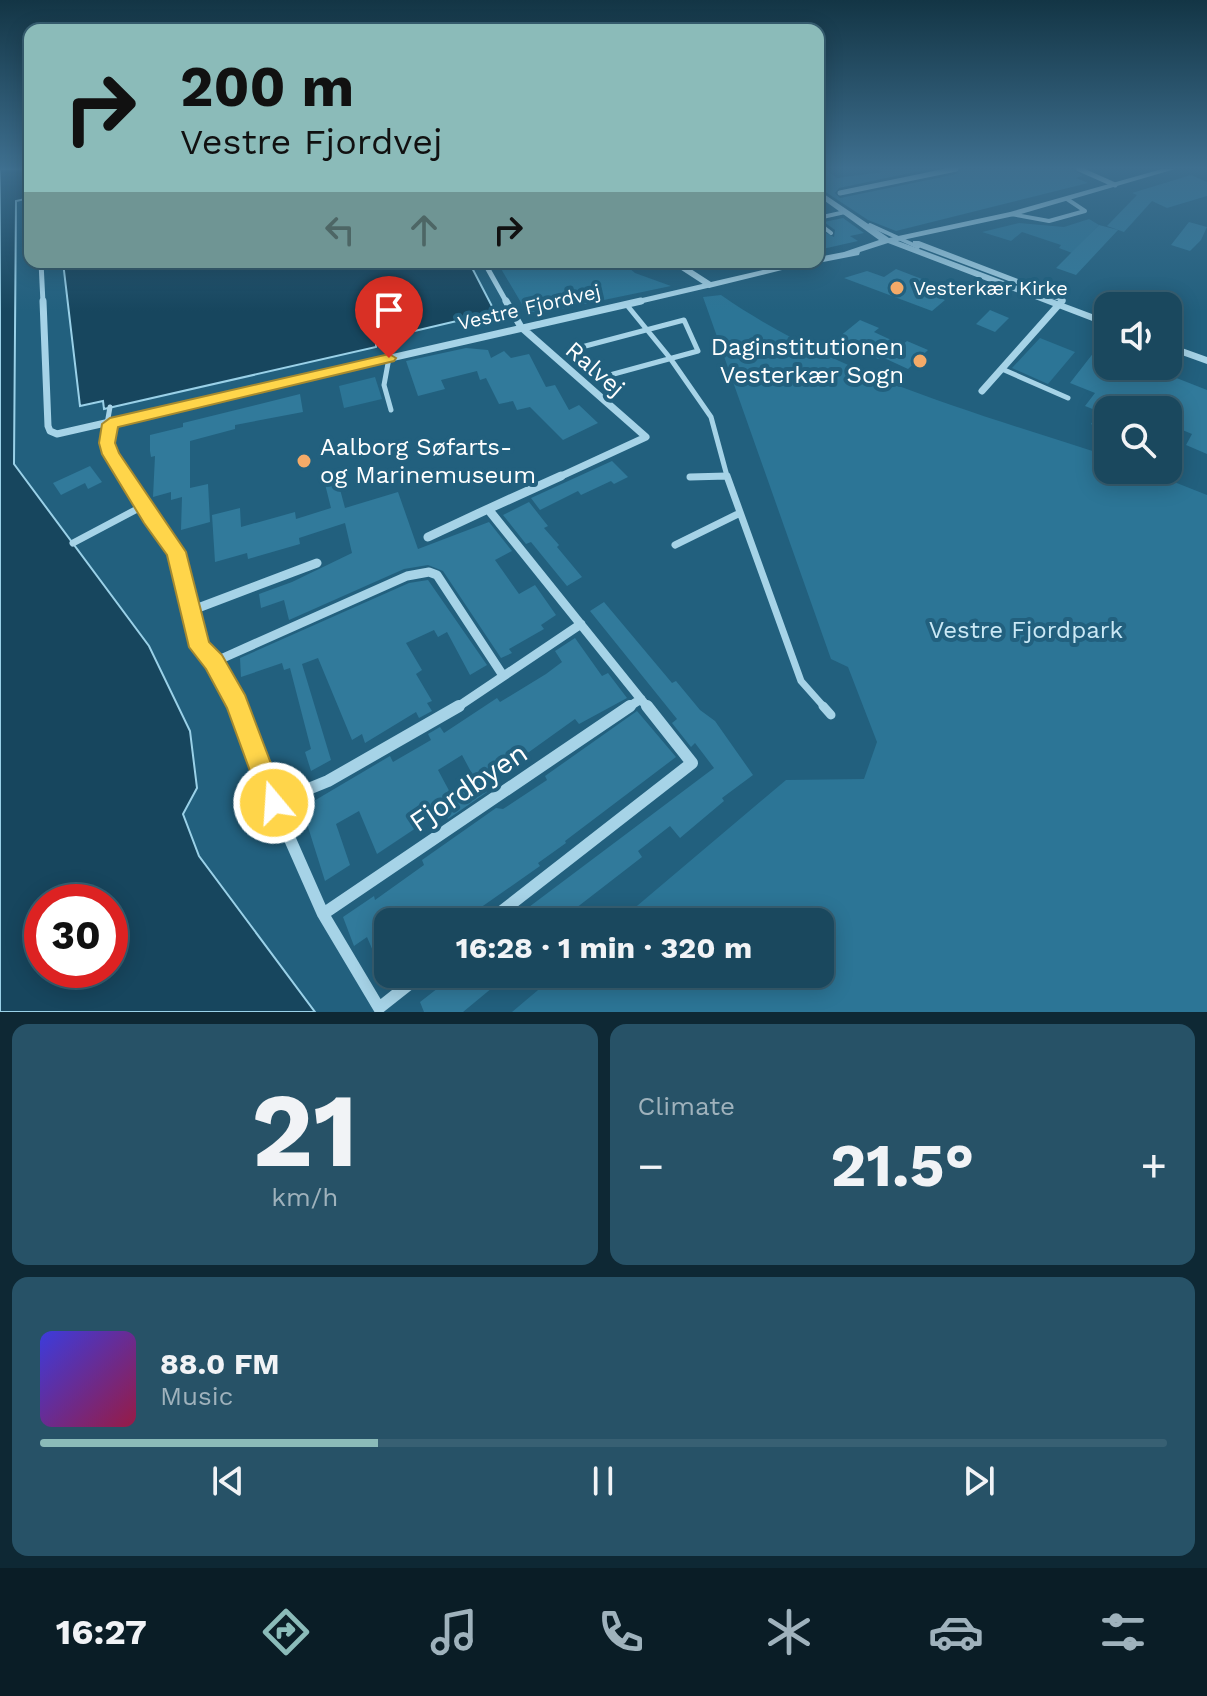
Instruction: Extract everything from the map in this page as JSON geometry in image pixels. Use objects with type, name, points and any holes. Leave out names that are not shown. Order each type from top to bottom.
[{"type":"street","points":[[849,216],[864,229],[1014,277],[1094,318]]},
{"type":"street","points":[[824,259],[1002,216]]},
{"type":"street","points":[[900,242],[942,231]]},
{"type":"street","name":"Vestre Fjordvej","points":[[41,268],[50,431],[69,433],[783,268]]},
{"type":"street","name":"Ralvej","points":[[487,268],[521,327],[646,437],[488,509]]},
{"type":"street","points":[[683,268],[709,285]]},
{"type":"street","points":[[1061,303],[1094,313]]},
{"type":"street","points":[[982,391],[1061,303]]},
{"type":"street","points":[[1182,344],[1207,354]]},
{"type":"street","points":[[1182,351],[1207,361]]},
{"type":"street","points":[[109,424],[107,443],[110,454],[177,552],[199,647],[214,662],[237,703],[274,803],[323,914],[379,1008],[404,988]]},
{"type":"street","points":[[428,537],[488,509],[692,763],[506,908]]},
{"type":"street","points":[[190,611],[317,563]]},
{"type":"street","points":[[214,662],[407,576],[429,572],[437,575],[502,674]]},
{"type":"street","points":[[274,803],[328,781],[446,715],[481,693],[502,674],[581,624]]},
{"type":"street","name":"Fjordbyen","points":[[323,914],[641,699]]},
{"type":"lane","points":[[1023,216],[1049,221],[1066,216]]},
{"type":"lane","points":[[824,227],[831,233]]},
{"type":"lane","points":[[626,304],[670,358],[711,417],[727,476],[801,681],[831,715]]},
{"type":"lane","points":[[574,349],[684,320],[698,351],[610,375]]},
{"type":"lane","points":[[389,358],[384,385],[391,410]]},
{"type":"lane","points":[[1002,369],[1068,398]]},
{"type":"lane","points":[[109,424],[110,407]]},
{"type":"lane","points":[[690,477],[727,476]]},
{"type":"lane","points":[[73,543],[143,506]]},
{"type":"lane","points":[[675,545],[740,513]]},
{"type":"green space","points":[[1089,219],[1099,225],[1072,253],[1059,248],[1061,245],[1022,232],[1011,241],[982,232],[1019,223],[1064,227]]},
{"type":"green space","points":[[501,268],[629,268],[671,286],[532,315],[526,311]]},
{"type":"green space","name":"Vestre Fjordpark","points":[[721,295],[811,348],[859,370],[958,407],[1094,451],[1094,484],[1179,484],[1207,495],[1207,1012],[512,1012],[540,988],[834,988],[834,908],[635,908],[786,780],[864,779],[877,742],[848,667],[831,659],[703,297]]},
{"type":"green space","points":[[1040,338],[1075,352],[1048,384],[1012,368]]},
{"type":"green space","points":[[375,377],[382,399],[344,408],[339,386]]},
{"type":"shaded area","points":[[0,216],[16,216],[14,464],[149,646],[190,731],[197,788],[183,814],[199,856],[315,1012],[0,1012]]},
{"type":"shaded area","points":[[64,268],[472,268],[495,312],[376,340],[376,347],[104,409],[103,401],[80,406]]},
{"type":"building","points":[[862,216],[955,216],[896,231]]},
{"type":"building","points":[[1116,216],[1138,216],[1124,232],[1107,226]]},
{"type":"building","points":[[843,218],[864,233],[850,236],[858,241],[824,249],[824,232],[834,237],[835,230],[824,222]]},
{"type":"building","points":[[1189,222],[1207,227],[1201,240],[1190,251],[1171,245]]},
{"type":"building","points":[[1099,225],[1118,230],[1076,275],[1056,268]]},
{"type":"building","name":"Vesterkær Kirke","points":[[896,269],[927,281],[918,289],[945,300],[932,311],[844,278],[867,271],[884,277]]},
{"type":"building","points":[[990,310],[1009,318],[995,332],[976,324]]},
{"type":"building","points":[[860,320],[879,328],[874,332],[902,345],[907,341],[928,350],[908,369],[882,357],[878,359],[839,337]]},
{"type":"building","points":[[466,348],[488,350],[491,358],[504,351],[511,358],[529,354],[546,387],[555,385],[569,410],[579,405],[598,423],[563,440],[530,407],[517,410],[513,401],[499,404],[486,378],[480,380],[477,371],[441,380],[445,389],[418,396],[406,361]]},
{"type":"building","points":[[1094,352],[1094,380],[1182,380],[1207,390],[1207,454],[1186,445],[1192,434],[1182,430],[1182,396],[1094,396],[1094,410],[1085,406],[1095,393],[1070,383]]},
{"type":"building","points":[[300,394],[303,412],[235,425],[235,429],[190,441],[190,488],[208,484],[210,522],[181,530],[182,497],[171,500],[171,492],[153,497],[155,456],[151,457],[150,435],[183,427],[183,423]]},
{"type":"building","points":[[612,461],[628,477],[581,495],[578,491],[540,510],[531,498]]},
{"type":"building","points":[[90,466],[102,482],[88,489],[85,483],[61,495],[53,483]]},
{"type":"building","points":[[337,478],[345,508],[398,492],[418,549],[489,522],[512,551],[495,560],[519,594],[535,585],[556,615],[541,625],[544,629],[509,649],[512,653],[501,658],[443,571],[428,565],[404,569],[289,620],[284,600],[261,608],[259,594],[352,553],[345,523],[299,538],[300,544],[248,559],[247,553],[215,562],[212,515],[240,508],[241,527],[295,512],[296,519],[331,508],[324,480]]},
{"type":"building","points":[[529,502],[548,526],[544,528],[559,545],[557,547],[582,577],[567,586],[531,542],[526,544],[503,515]]},
{"type":"building","points":[[428,580],[487,665],[470,675],[447,632],[438,637],[434,630],[406,643],[422,670],[416,674],[432,701],[427,703],[432,711],[419,718],[416,712],[365,743],[362,734],[352,740],[318,658],[302,664],[331,760],[311,771],[305,752],[311,749],[290,668],[284,670],[282,663],[241,677],[240,658],[409,583]]},
{"type":"building","points":[[604,602],[672,683],[676,681],[700,710],[715,721],[753,775],[722,798],[724,801],[680,838],[670,826],[638,851],[642,857],[576,908],[528,908],[714,768],[695,743],[691,747],[672,723],[677,719],[590,611]]},
{"type":"building","points":[[575,638],[602,676],[608,673],[627,698],[579,724],[575,719],[483,785],[487,792],[448,819],[444,812],[440,812],[377,854],[359,811],[336,824],[350,865],[325,881],[302,808],[390,756],[393,762],[431,740],[428,734],[440,727],[444,733],[497,698],[500,702],[546,674],[562,662],[555,651]],"holes":[[[462,755],[477,783],[453,798],[438,770]]]},
{"type":"building","points":[[637,711],[676,757],[565,841],[538,863],[540,866],[480,908],[374,908],[374,953],[367,937],[354,946],[343,917],[374,896],[375,900],[424,865],[422,860],[496,808],[503,809],[547,780],[545,776]]},
{"type":"building","points":[[438,988],[492,988],[463,1012],[424,1012],[420,1002]]},
{"type":"place","name":"Vesterkær Kirke","points":[[897,288]]},
{"type":"place","name":"Daginstitutionen Vesterkær Sogn","points":[[920,361]]},
{"type":"place","name":"Aalborg Søfarts- og Marinemuseum","points":[[304,461]]},
{"type":"route","points":[[274,803],[237,703],[214,662],[199,647],[177,552],[150,518],[110,454],[107,443],[110,424],[389,358]]}]
